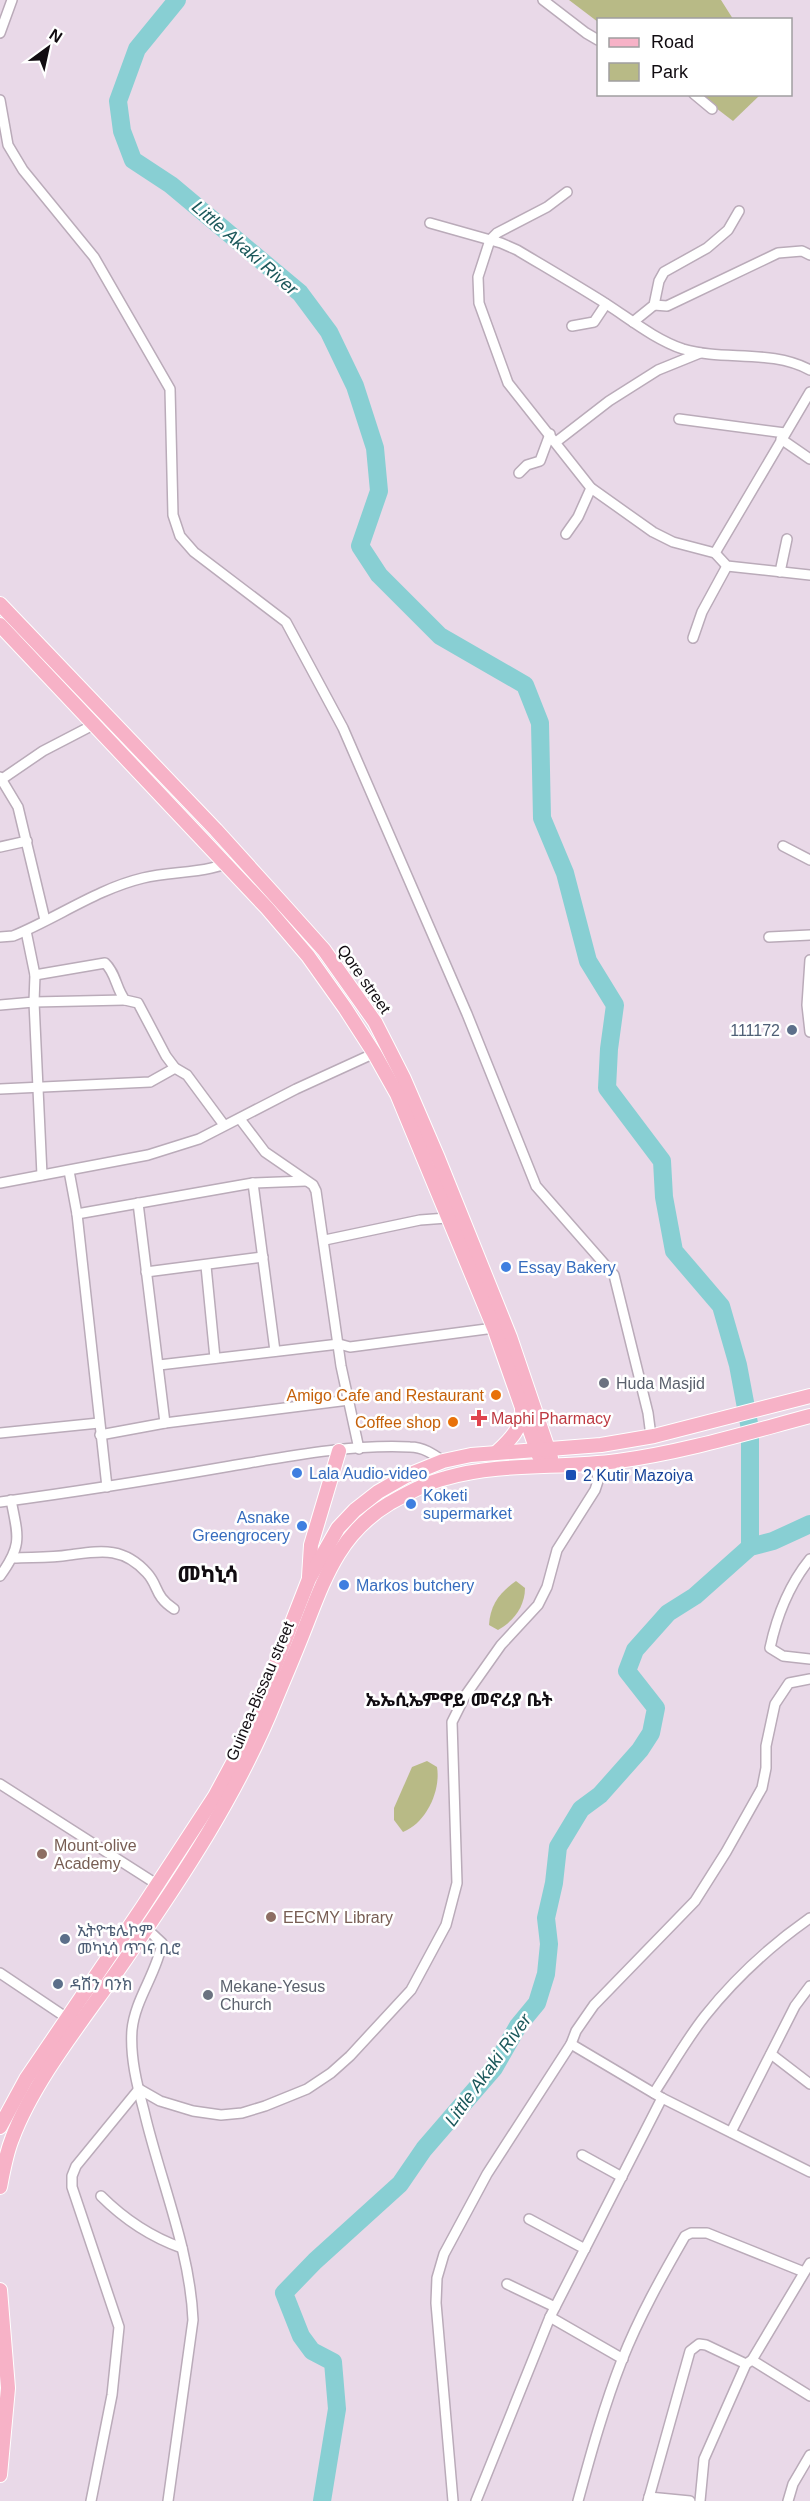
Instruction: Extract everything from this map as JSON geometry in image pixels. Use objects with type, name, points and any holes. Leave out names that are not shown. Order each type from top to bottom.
[{"type":"main road","name":"Qore street","points":[[0,604],[240,856],[324,951],[375,1022],[438,1158],[510,1337],[537,1417],[543,1450]]},
{"type":"main road","name":"Qore street","points":[[0,625],[227,865],[308,956],[374,1053],[397,1094],[549,1466]]},
{"type":"main road","points":[[0,2127],[13,2100],[215,1796],[248,1735],[309,1579],[338,1528],[355,1510],[396,1481],[443,1461],[497,1452],[573,1447],[651,1436],[810,1396]]},
{"type":"main road","points":[[497,1452],[512,1437],[523,1416],[522,1404]]},
{"type":"main road","name":"Guinea-Bissau street","points":[[0,2187],[7,2154],[25,2109],[147,1929],[231,1796],[260,1739],[324,1577],[340,1548],[360,1526],[386,1506],[416,1489],[445,1478],[479,1471],[596,1463],[716,1442],[810,1416]]},
{"type":"main road","points":[[537,1417],[554,1440],[573,1447]]},
{"type":"main road","points":[[309,1579],[311,1545],[339,1451]]},
{"type":"main road","points":[[0,2290],[8,2388],[0,2475]]},
{"type":"street","points":[[0,33],[12,0]]},
{"type":"street","points":[[543,0],[578,28],[597,39]]},
{"type":"street","points":[[696,96],[712,109]]},
{"type":"street","points":[[0,100],[8,145],[23,170],[94,256],[170,389],[173,515],[180,536],[194,552],[286,622],[343,728],[467,1014],[536,1186],[614,1275],[651,1436]]},
{"type":"street","points":[[567,192],[547,207],[497,233],[490,240],[478,277],[479,303],[508,383],[591,488],[653,532],[673,542],[715,553],[727,566],[810,575]]},
{"type":"street","points":[[633,322],[654,305],[658,282],[664,272],[707,248],[728,230],[739,211]]},
{"type":"street","points":[[430,223],[517,250],[633,322],[680,348],[700,353],[796,362],[810,370]]},
{"type":"street","points":[[654,305],[667,306],[778,253],[802,251],[810,255]]},
{"type":"street","points":[[572,326],[594,322],[606,304]]},
{"type":"street","points":[[519,473],[527,465],[540,461],[553,438],[658,370],[700,353]]},
{"type":"street","points":[[715,553],[810,392]]},
{"type":"street","points":[[679,419],[733,424],[783,436],[810,459]]},
{"type":"street","points":[[566,534],[578,517],[591,488]]},
{"type":"street","points":[[780,572],[787,539]]},
{"type":"street","points":[[693,638],[702,612],[727,566]]},
{"type":"street","points":[[45,920],[18,807],[1,778],[43,751],[94,724]]},
{"type":"street","points":[[0,847],[27,841]]},
{"type":"street","points":[[783,846],[810,860]]},
{"type":"street","points":[[0,937],[13,936],[26,931],[103,892],[142,878],[227,865],[240,856]]},
{"type":"street","points":[[26,931],[34,975],[42,1176]]},
{"type":"street","points":[[769,937],[810,935]]},
{"type":"street","points":[[810,960],[807,1005],[810,1032]]},
{"type":"street","points":[[34,975],[105,963],[111,968],[119,992],[125,1000]]},
{"type":"street","points":[[0,1005],[125,1000],[138,1003],[156,1040],[175,1068],[187,1075],[224,1125]]},
{"type":"street","points":[[0,1184],[148,1155],[199,1138],[374,1053],[389,1050]]},
{"type":"street","points":[[0,1089],[150,1082],[175,1068]]},
{"type":"street","points":[[240,1119],[265,1152],[306,1181],[316,1191],[339,1344],[358,1449]]},
{"type":"street","points":[[69,1171],[77,1214],[107,1487]]},
{"type":"street","points":[[77,1214],[253,1183],[306,1181]]},
{"type":"street","points":[[253,1183],[275,1351]]},
{"type":"street","points":[[138,1203],[165,1424]]},
{"type":"street","points":[[325,1240],[420,1220],[447,1218]]},
{"type":"street","points":[[146,1272],[263,1257]]},
{"type":"street","points":[[206,1266],[215,1358]]},
{"type":"street","points":[[159,1365],[339,1344],[350,1347],[494,1328]]},
{"type":"street","points":[[100,1435],[165,1424],[349,1400]]},
{"type":"street","points":[[0,1433],[99,1423]]},
{"type":"street","points":[[0,1502],[107,1487],[298,1455],[358,1449],[411,1447],[423,1449],[443,1461]]},
{"type":"street","points":[[138,2090],[160,2101],[193,2111],[221,2115],[242,2113],[265,2106],[307,2089],[331,2073],[350,2056],[411,1990],[446,1925],[457,1883],[452,1722],[465,1696],[501,1645],[538,1605],[547,1587],[557,1550],[595,1490],[598,1481],[596,1463]]},
{"type":"street","points":[[0,1576],[13,1558],[17,1547],[18,1533],[11,1500]]},
{"type":"street","points":[[13,1558],[70,1555],[97,1550],[118,1553],[148,1573],[157,1594],[174,1609]]},
{"type":"street","points":[[810,1559],[789,1592],[774,1627],[770,1648],[783,1656],[810,1659]]},
{"type":"street","points":[[453,2501],[436,2303],[437,2278],[444,2254],[487,2174],[594,2005],[695,1901],[762,1788],[766,1768],[766,1746],[775,1704],[789,1683],[810,1679]]},
{"type":"street","points":[[0,1784],[158,1885]]},
{"type":"street","points":[[477,2501],[550,2317],[622,2177],[658,2096],[704,2017],[756,1959],[810,1918]]},
{"type":"street","points":[[147,1929],[162,1943],[132,2027],[132,2051],[138,2090],[153,2151],[182,2248],[192,2298],[193,2320],[168,2501]]},
{"type":"street","points":[[0,1973],[80,2026]]},
{"type":"street","points":[[731,2132],[795,2006],[810,1986]]},
{"type":"street","points":[[571,2044],[658,2096],[810,2172]]},
{"type":"street","points":[[771,2054],[810,2084]]},
{"type":"street","points":[[91,2501],[112,2395],[119,2327],[72,2187],[72,2175],[76,2166],[138,2090]]},
{"type":"street","points":[[582,2154],[622,2177]]},
{"type":"street","points":[[100,2196],[129,2221],[168,2243],[182,2248]]},
{"type":"street","points":[[529,2219],[585,2249]]},
{"type":"street","points":[[578,2501],[593,2442],[623,2360],[664,2273],[685,2236],[691,2233],[707,2233],[804,2272]]},
{"type":"street","points":[[700,2501],[704,2459],[749,2362],[810,2263]]},
{"type":"street","points":[[507,2284],[555,2307]]},
{"type":"street","points":[[550,2317],[623,2360]]},
{"type":"street","points":[[690,2501],[649,2499],[690,2351],[699,2344],[706,2345],[749,2362],[810,2396]]},
{"type":"street","points":[[788,2501],[793,2484],[810,2455]]},
{"type":"green space","points":[[569,0],[721,0],[732,18],[597,18],[597,21]]},
{"type":"green space","points":[[700,96],[759,96],[733,121]]},
{"type":"green space","points":[[516,1581],[525,1588],[521,1607],[514,1618],[498,1630],[489,1625],[491,1611],[501,1594]]},
{"type":"green space","points":[[427,1761],[437,1767],[437,1786],[434,1796],[419,1821],[403,1832],[394,1820],[394,1808],[412,1767]]},
{"type":"waterway","name":"Little Akaki River","points":[[177,0],[137,49],[118,101],[122,131],[133,160],[171,185],[300,293],[329,332],[355,386],[375,448],[379,491],[360,546],[379,575],[440,636],[525,685],[540,723],[542,818],[565,873],[588,961],[615,1005],[607,1088],[662,1161],[664,1197],[674,1251],[721,1306],[738,1365],[750,1429],[750,1547]]},
{"type":"waterway","name":"Little Akaki River","points":[[322,2501],[337,2409],[333,2362],[312,2351],[301,2336],[284,2293],[315,2261],[400,2184],[424,2149],[494,2068],[518,2026],[537,2003],[546,1974],[549,1944],[546,1918],[554,1883],[558,1847],[581,1809],[600,1795],[640,1750],[651,1733],[656,1708],[627,1671],[635,1650],[668,1613],[695,1596],[750,1547],[773,1541],[810,1524]]},
{"type":"place","name":"111172","points":[[792,1030]]},
{"type":"place","name":"Essay Bakery","points":[[506,1267]]},
{"type":"place","name":"Huda Masjid","points":[[604,1383]]},
{"type":"place","name":"Amigo Cafe and Restaurant","points":[[496,1395]]},
{"type":"place","name":"Maphi Pharmacy","points":[[479,1418]]},
{"type":"place","name":"Coffee shop","points":[[453,1422]]},
{"type":"place","name":"Lala Audio-video","points":[[297,1473]]},
{"type":"place","name":"2 Kutir Mazoiya","points":[[571,1475]]},
{"type":"place","name":"Koketi supermarket","points":[[411,1504]]},
{"type":"place","name":"Asnake Greengrocery","points":[[302,1526]]},
{"type":"place","name":"Markos butchery","points":[[344,1585]]},
{"type":"place","name":"Mount-olive Academy","points":[[42,1854]]},
{"type":"place","name":"EECMY Library","points":[[271,1917]]},
{"type":"place","name":"ኢትዮቴሌኮም መካኒሳ ጥገና ቢሮ","points":[[65,1939]]},
{"type":"place","name":"ዳሽን ባንክ","points":[[58,1984]]},
{"type":"place","name":"Mekane-Yesus Church","points":[[208,1995]]},
{"type":"district","name":"መካኒሳ","points":[[208,1574]]},
{"type":"district","name":"ኤኤሲኤምዋይ መኖሪያ ቤት","points":[[459,1700]]}]
